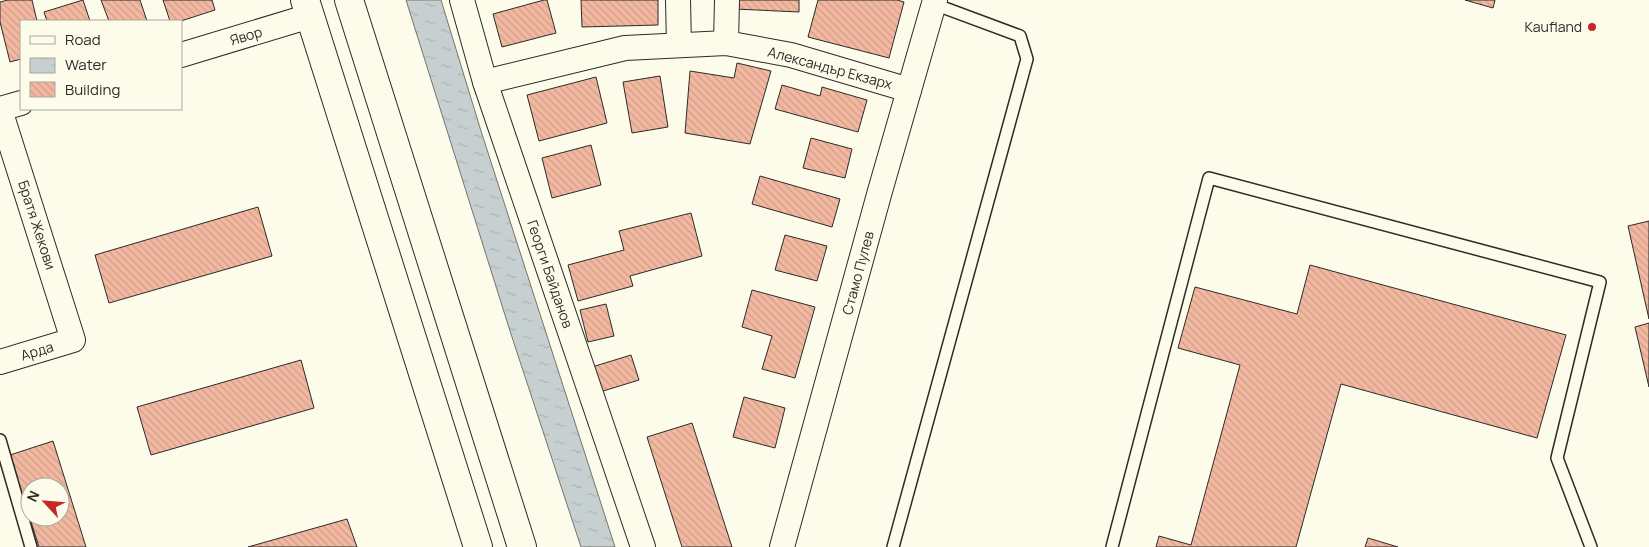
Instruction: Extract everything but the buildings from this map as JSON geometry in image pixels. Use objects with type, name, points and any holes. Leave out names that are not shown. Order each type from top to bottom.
[{"type":"main road","points":[[349,0],[522,547]]},
{"type":"main road","points":[[307,8],[478,547]]},
{"type":"street","name":"Георги Байданов","points":[[462,0],[484,82],[643,547]]},
{"type":"street","points":[[678,0],[679,46]]},
{"type":"street","points":[[726,0],[726,43]]},
{"type":"street","name":"Стамо Пулев","points":[[782,547],[935,2]]},
{"type":"street","name":"Явор","points":[[182,55],[307,8]]},
{"type":"street","name":"Александър Екзарх","points":[[484,82],[626,48],[726,43],[791,55],[909,90]]},
{"type":"street","points":[[0,109],[20,103]]},
{"type":"street","name":"Братя Жекови","points":[[0,109],[73,340]]},
{"type":"street","name":"Арда","points":[[0,362],[73,340]]},
{"type":"lane","points":[[893,547],[1028,58],[1020,36],[935,2]]},
{"type":"lane","points":[[1112,547],[1209,178],[1600,282],[1557,458],[1591,547]]},
{"type":"lane","points":[[0,440],[31,547]]},
{"type":"water","points":[[406,0],[441,0],[481,131],[615,547],[581,547],[510,331]]},
{"type":"place","name":"Kaufland","points":[[1592,27]]}]
